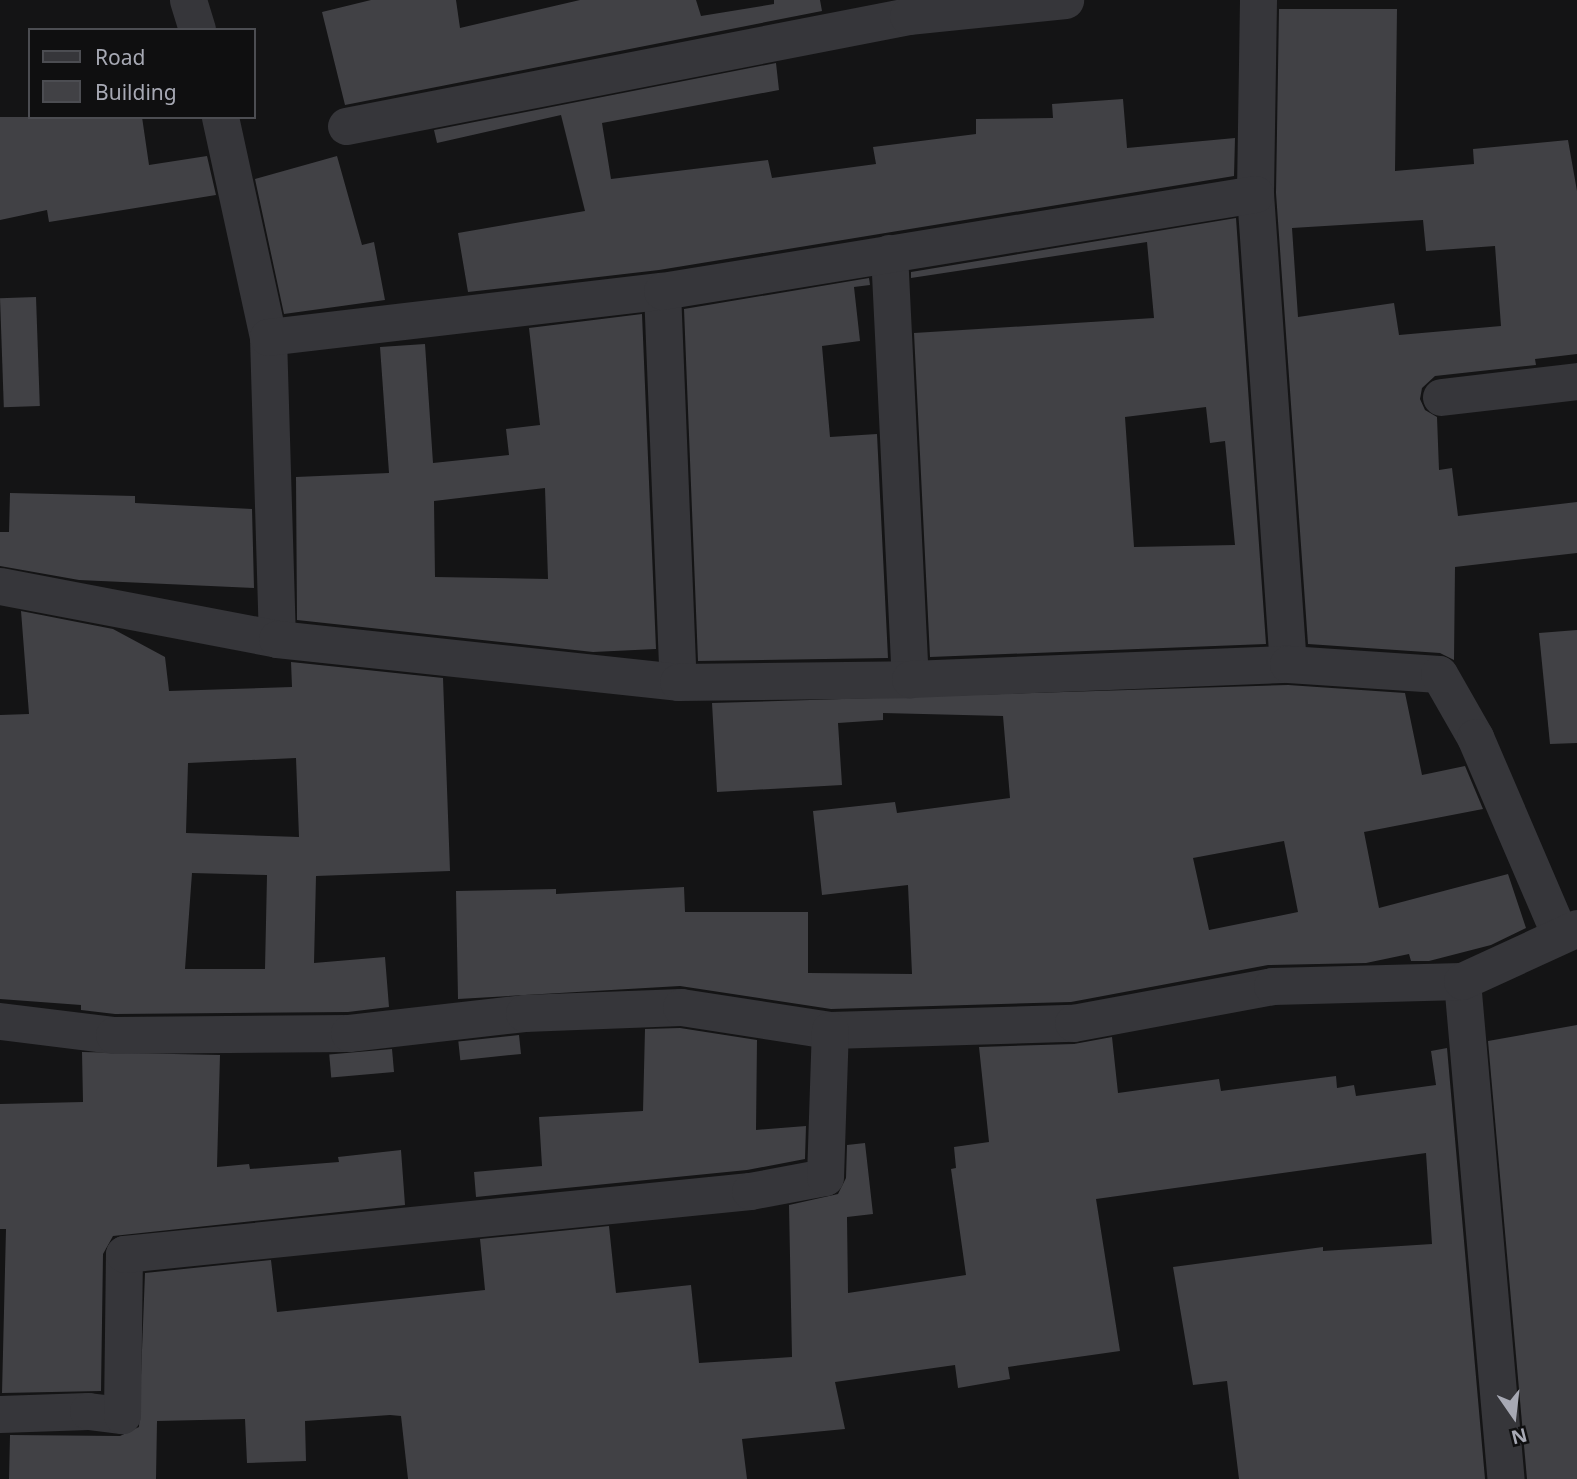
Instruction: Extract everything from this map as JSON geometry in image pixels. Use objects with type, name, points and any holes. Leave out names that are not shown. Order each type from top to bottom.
[{"type":"street","points":[[188,0],[196,28]]},
{"type":"street","points":[[346,127],[908,16],[1065,0]]},
{"type":"street","points":[[1258,0],[1255,194],[1288,664]]},
{"type":"street","points":[[220,119],[268,337],[277,639]]},
{"type":"street","points":[[268,337],[662,291],[1255,194]]},
{"type":"street","points":[[889,253],[910,679]]},
{"type":"street","points":[[662,291],[678,682]]},
{"type":"street","points":[[1441,397],[1577,381]]},
{"type":"street","points":[[0,586],[277,639],[678,682],[910,679],[1288,664],[1439,674],[1475,737],[1568,930],[1462,981],[1272,986],[1073,1023],[830,1030],[681,1007],[524,1013],[349,1033],[114,1035],[0,1021]]},
{"type":"street","points":[[1462,981],[1506,1479]]},
{"type":"street","points":[[0,1414],[88,1411],[122,1415],[124,1254],[736,1192],[825,1177],[830,1030]]},
{"type":"building","points":[[371,0],[456,0],[460,28],[580,0],[696,0],[701,16],[774,4],[774,0],[820,0],[822,11],[345,105],[322,12]]},
{"type":"building","points":[[1279,9],[1397,9],[1395,171],[1474,164],[1473,149],[1568,140],[1577,191],[1577,354],[1535,359],[1536,365],[1435,376],[1422,388],[1420,399],[1425,410],[1437,417],[1439,470],[1452,468],[1458,516],[1577,502],[1577,553],[1455,567],[1454,660],[1440,653],[1308,644],[1276,193]],"holes":[[[1423,220],[1426,251],[1495,246],[1501,326],[1399,335],[1394,303],[1298,317],[1292,228]]]},
{"type":"building","points":[[776,63],[779,90],[602,123],[611,179],[768,160],[772,178],[876,164],[873,147],[976,134],[976,119],[1053,118],[1052,104],[1123,99],[1127,148],[1235,138],[1234,176],[659,270],[468,292],[458,233],[585,211],[561,115],[437,143],[434,130]]},
{"type":"building","points":[[0,117],[142,119],[149,165],[207,156],[216,195],[49,222],[47,210],[0,220]]},
{"type":"building","points":[[337,156],[362,245],[374,242],[385,300],[284,314],[255,179]]},
{"type":"building","points":[[1236,218],[1266,644],[930,657],[914,333],[1154,318],[1147,242],[911,278],[911,272]],"holes":[[[1206,407],[1210,443],[1225,441],[1235,545],[1134,547],[1125,417]]]},
{"type":"building","points":[[869,278],[870,285],[854,287],[860,341],[822,346],[830,437],[877,434],[888,658],[698,661],[684,309]]},
{"type":"building","points":[[36,297],[40,406],[4,407],[0,298]]},
{"type":"building","points":[[642,314],[656,649],[593,652],[297,620],[296,477],[389,473],[380,347],[425,344],[433,463],[509,455],[506,429],[540,425],[529,328]],"holes":[[[545,488],[548,579],[435,577],[434,501]]]},
{"type":"building","points":[[10,493],[135,496],[135,503],[252,509],[254,588],[79,580],[0,566],[0,532],[9,532]]},
{"type":"building","points":[[21,611],[113,629],[165,657],[169,691],[292,687],[291,662],[443,678],[450,871],[316,876],[314,963],[385,957],[389,1007],[348,1012],[115,1014],[81,1010],[81,1005],[0,999],[0,715],[29,714]],"holes":[[[296,758],[299,837],[186,833],[188,763]],[[192,873],[267,875],[265,969],[185,969]]]},
{"type":"building","points":[[1577,630],[1577,743],[1550,744],[1539,633]]},
{"type":"building","points":[[1288,685],[1405,693],[1422,775],[1465,766],[1483,809],[1364,832],[1379,908],[1508,874],[1526,928],[1491,945],[1429,961],[1411,961],[1409,954],[1366,963],[1268,965],[1071,1002],[831,1009],[680,986],[458,999],[456,891],[556,889],[556,894],[684,887],[685,912],[808,912],[808,973],[912,974],[908,885],[822,895],[813,811],[895,802],[897,813],[1010,798],[1003,716],[883,713],[883,720],[838,723],[842,785],[717,792],[712,703]],"holes":[[[1284,841],[1298,912],[1209,930],[1193,858]]]},
{"type":"building","points":[[1577,1025],[1577,1479],[1527,1479],[1488,1041]]},
{"type":"building","points":[[680,1028],[757,1040],[756,1130],[806,1126],[805,1159],[747,1170],[476,1197],[474,1172],[542,1166],[539,1117],[643,1111],[645,1029]]},
{"type":"building","points":[[519,1035],[521,1054],[460,1060],[458,1041]]},
{"type":"building","points":[[1112,1037],[1118,1093],[1219,1079],[1221,1091],[1336,1076],[1337,1088],[1354,1085],[1356,1096],[1436,1085],[1431,1051],[1447,1048],[1485,1479],[1239,1479],[1227,1381],[1193,1385],[1173,1267],[1323,1247],[1323,1251],[1432,1244],[1426,1153],[1096,1199],[1120,1351],[1008,1367],[1010,1379],[958,1388],[955,1365],[835,1382],[845,1429],[742,1439],[747,1479],[408,1479],[401,1416],[390,1415],[305,1421],[306,1461],[247,1463],[245,1419],[157,1421],[156,1479],[9,1479],[10,1435],[120,1436],[139,1427],[145,1273],[271,1260],[277,1312],[485,1290],[480,1239],[609,1226],[616,1293],[691,1285],[699,1363],[792,1357],[789,1205],[838,1194],[846,1178],[847,1145],[865,1143],[873,1214],[847,1217],[848,1293],[966,1275],[951,1169],[956,1168],[954,1147],[989,1142],[979,1047],[1074,1044]]},
{"type":"building","points":[[392,1049],[394,1072],[331,1077],[329,1054]]},
{"type":"building","points":[[82,1052],[220,1055],[217,1167],[249,1164],[250,1169],[339,1162],[338,1157],[401,1150],[405,1205],[113,1236],[103,1254],[101,1391],[2,1393],[6,1229],[0,1229],[0,1104],[83,1102]]}]
